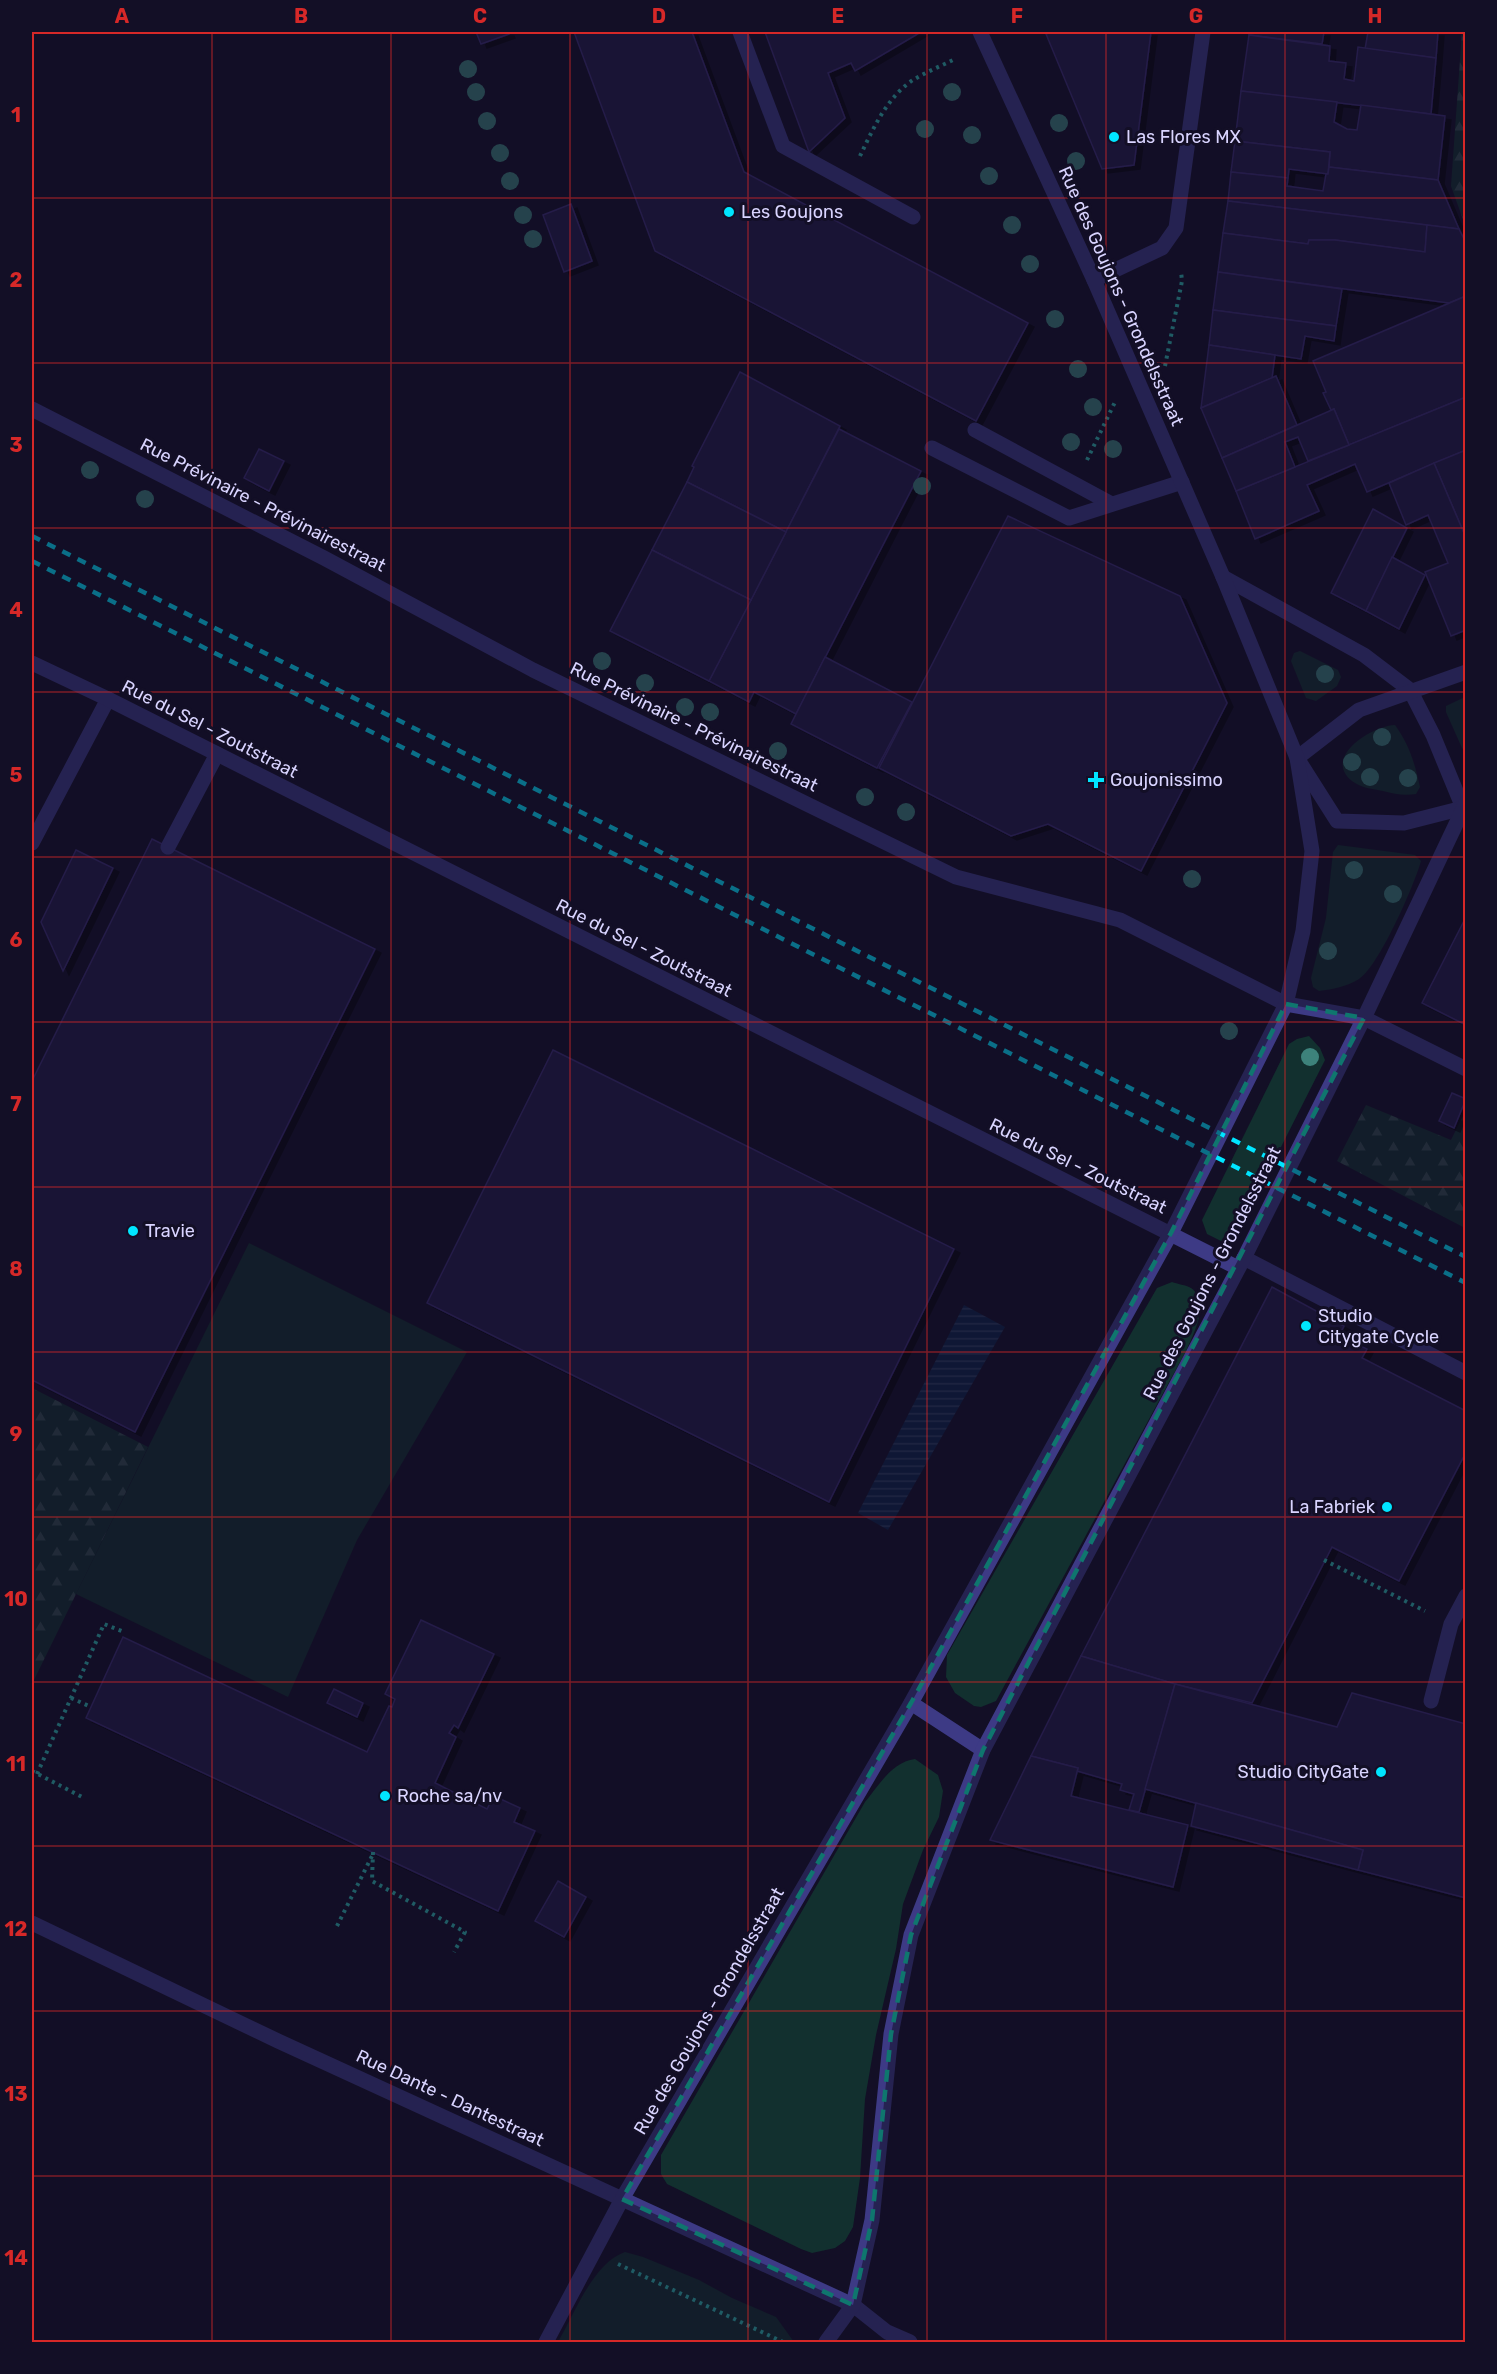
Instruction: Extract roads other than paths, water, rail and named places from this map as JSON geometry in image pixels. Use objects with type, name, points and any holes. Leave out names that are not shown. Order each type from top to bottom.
[{"type":"street","points":[[740,32],[783,146],[913,217]]},
{"type":"street","name":"Rue des Goujons - Grondelsstraat","points":[[980,32],[1094,280],[1223,577],[1297,758],[1337,820],[1404,823],[1464,805]]},
{"type":"street","points":[[1094,280],[1162,248],[1176,228],[1203,32]]},
{"type":"street","name":"Rue Prévinaire - Prévinairestraat","points":[[32,409],[324,558],[533,670],[956,877],[1120,920],[1286,1004],[1364,1018],[1466,1069]]},
{"type":"street","points":[[975,430],[1110,503]]},
{"type":"street","points":[[932,448],[1069,518],[1110,503],[1182,482]]},
{"type":"street","points":[[1223,577],[1364,655],[1410,690],[1464,805]]},
{"type":"street","name":"Rue du Sel - Zoutstraat","points":[[32,663],[108,699],[1023,1161],[1171,1233],[1241,1263],[1466,1373]]},
{"type":"street","points":[[1297,758],[1359,710],[1466,672]]},
{"type":"street","points":[[32,843],[108,699]]},
{"type":"street","points":[[168,847],[216,754]]},
{"type":"street","name":"Rue des Goujons - Grondelsstraat","points":[[546,2343],[622,2199],[911,1703],[1171,1233],[1286,1004],[1303,931],[1312,851],[1297,758]]},
{"type":"street","name":"Rue des Goujons - Grondelsstraat","points":[[826,2343],[853,2305],[872,2220],[891,2034],[911,1935],[983,1750],[1241,1263],[1364,1018],[1464,805]]},
{"type":"street","points":[[1431,1701],[1451,1624],[1466,1596]]},
{"type":"street","points":[[911,1703],[983,1750]]},
{"type":"street","name":"Rue Dante - Dantestraat","points":[[32,1923],[278,2041],[853,2305],[887,2332],[910,2343]]},
{"type":"water","points":[[964,1305],[1005,1327],[888,1530],[858,1513]]},
{"type":"railway","points":[[32,536],[1466,1257]]},
{"type":"railway","points":[[32,561],[1466,1283]]},
{"type":"place","name":"Las Flores MX","points":[[1114,137]]},
{"type":"place","name":"Les Goujons","points":[[729,212]]},
{"type":"place","name":"Goujonissimo","points":[[1096,780]]},
{"type":"place","name":"Travie","points":[[133,1231]]},
{"type":"place","name":"Studio Citygate Cycle","points":[[1306,1326]]},
{"type":"place","name":"La Fabriek","points":[[1387,1507]]},
{"type":"place","name":"Studio CityGate","points":[[1381,1772]]},
{"type":"place","name":"Roche sa/nv","points":[[385,1796]]}]
